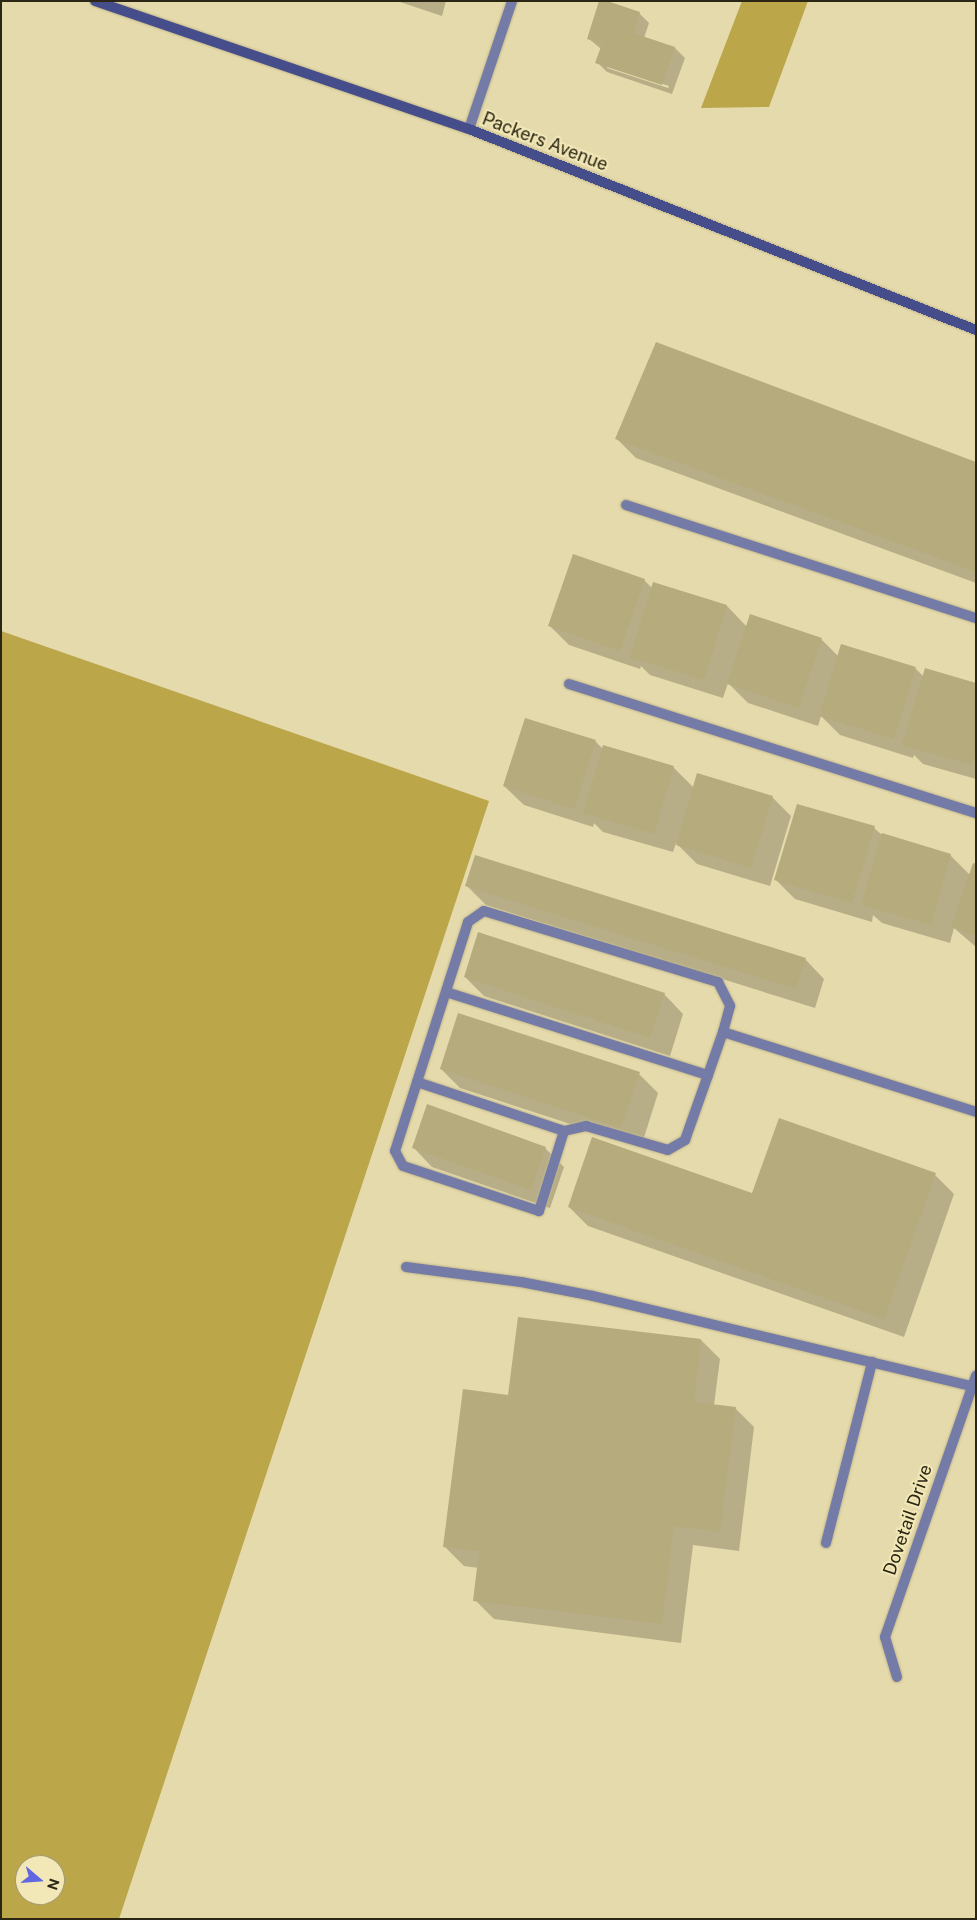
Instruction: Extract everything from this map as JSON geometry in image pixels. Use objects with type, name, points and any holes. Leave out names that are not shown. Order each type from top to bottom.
[{"type":"main road","name":"Packers Avenue","points":[[95,1],[469,129],[976,330]]},
{"type":"street","points":[[469,129],[512,1]]},
{"type":"street","points":[[626,505],[976,618]]},
{"type":"street","points":[[569,684],[976,813]]},
{"type":"street","points":[[417,1082],[564,1132],[586,1126],[668,1150],[685,1140],[730,1006],[718,982],[484,911],[468,922],[395,1151],[403,1166],[539,1211],[564,1132]]},
{"type":"street","points":[[446,992],[708,1075]]},
{"type":"street","points":[[722,1032],[976,1112]]},
{"type":"street","points":[[406,1267],[521,1282],[593,1296],[974,1386]]},
{"type":"street","points":[[826,1543],[872,1362]]},
{"type":"street","name":"Dovetail Drive","points":[[897,1677],[885,1637],[974,1386],[976,1375]]},
{"type":"shaded area","points":[[742,1],[808,1],[769,107],[701,108]]},
{"type":"shaded area","points":[[1,631],[489,801],[119,1919],[1,1919]]},
{"type":"building","points":[[599,1],[607,1],[640,12],[633,33],[675,47],[662,85],[595,63],[602,44],[587,39]]},
{"type":"building","points":[[656,342],[976,462],[976,572],[615,439]]},
{"type":"building","points":[[573,554],[645,579],[620,651],[548,626]]},
{"type":"building","points":[[653,582],[727,605],[704,680],[630,657]]},
{"type":"building","points":[[750,614],[822,638],[799,708],[727,684]]},
{"type":"building","points":[[841,644],[916,667],[894,739],[819,716]]},
{"type":"building","points":[[925,668],[976,683],[976,750],[971,765],[902,745]]},
{"type":"building","points":[[525,718],[596,740],[574,809],[503,786]]},
{"type":"building","points":[[603,745],[674,766],[654,834],[583,813]]},
{"type":"building","points":[[697,773],[773,796],[751,868],[676,845]]},
{"type":"building","points":[[797,804],[875,826],[852,903],[774,880]]},
{"type":"building","points":[[882,833],[951,854],[931,925],[861,905]]},
{"type":"building","points":[[475,855],[806,958],[796,989],[465,886]]},
{"type":"building","points":[[973,863],[976,864],[976,936],[951,927]]},
{"type":"building","points":[[478,932],[665,993],[650,1038],[464,977]]},
{"type":"building","points":[[458,1013],[640,1072],[621,1128],[440,1069]]},
{"type":"building","points":[[427,1104],[546,1147],[531,1190],[412,1148]]},
{"type":"building","points":[[779,1118],[936,1173],[884,1319],[568,1207],[592,1137],[752,1193]]},
{"type":"building","points":[[518,1317],[701,1339],[694,1402],[736,1407],[720,1532],[674,1526],[662,1624],[473,1601],[479,1551],[443,1547],[463,1389],[508,1395]]}]
